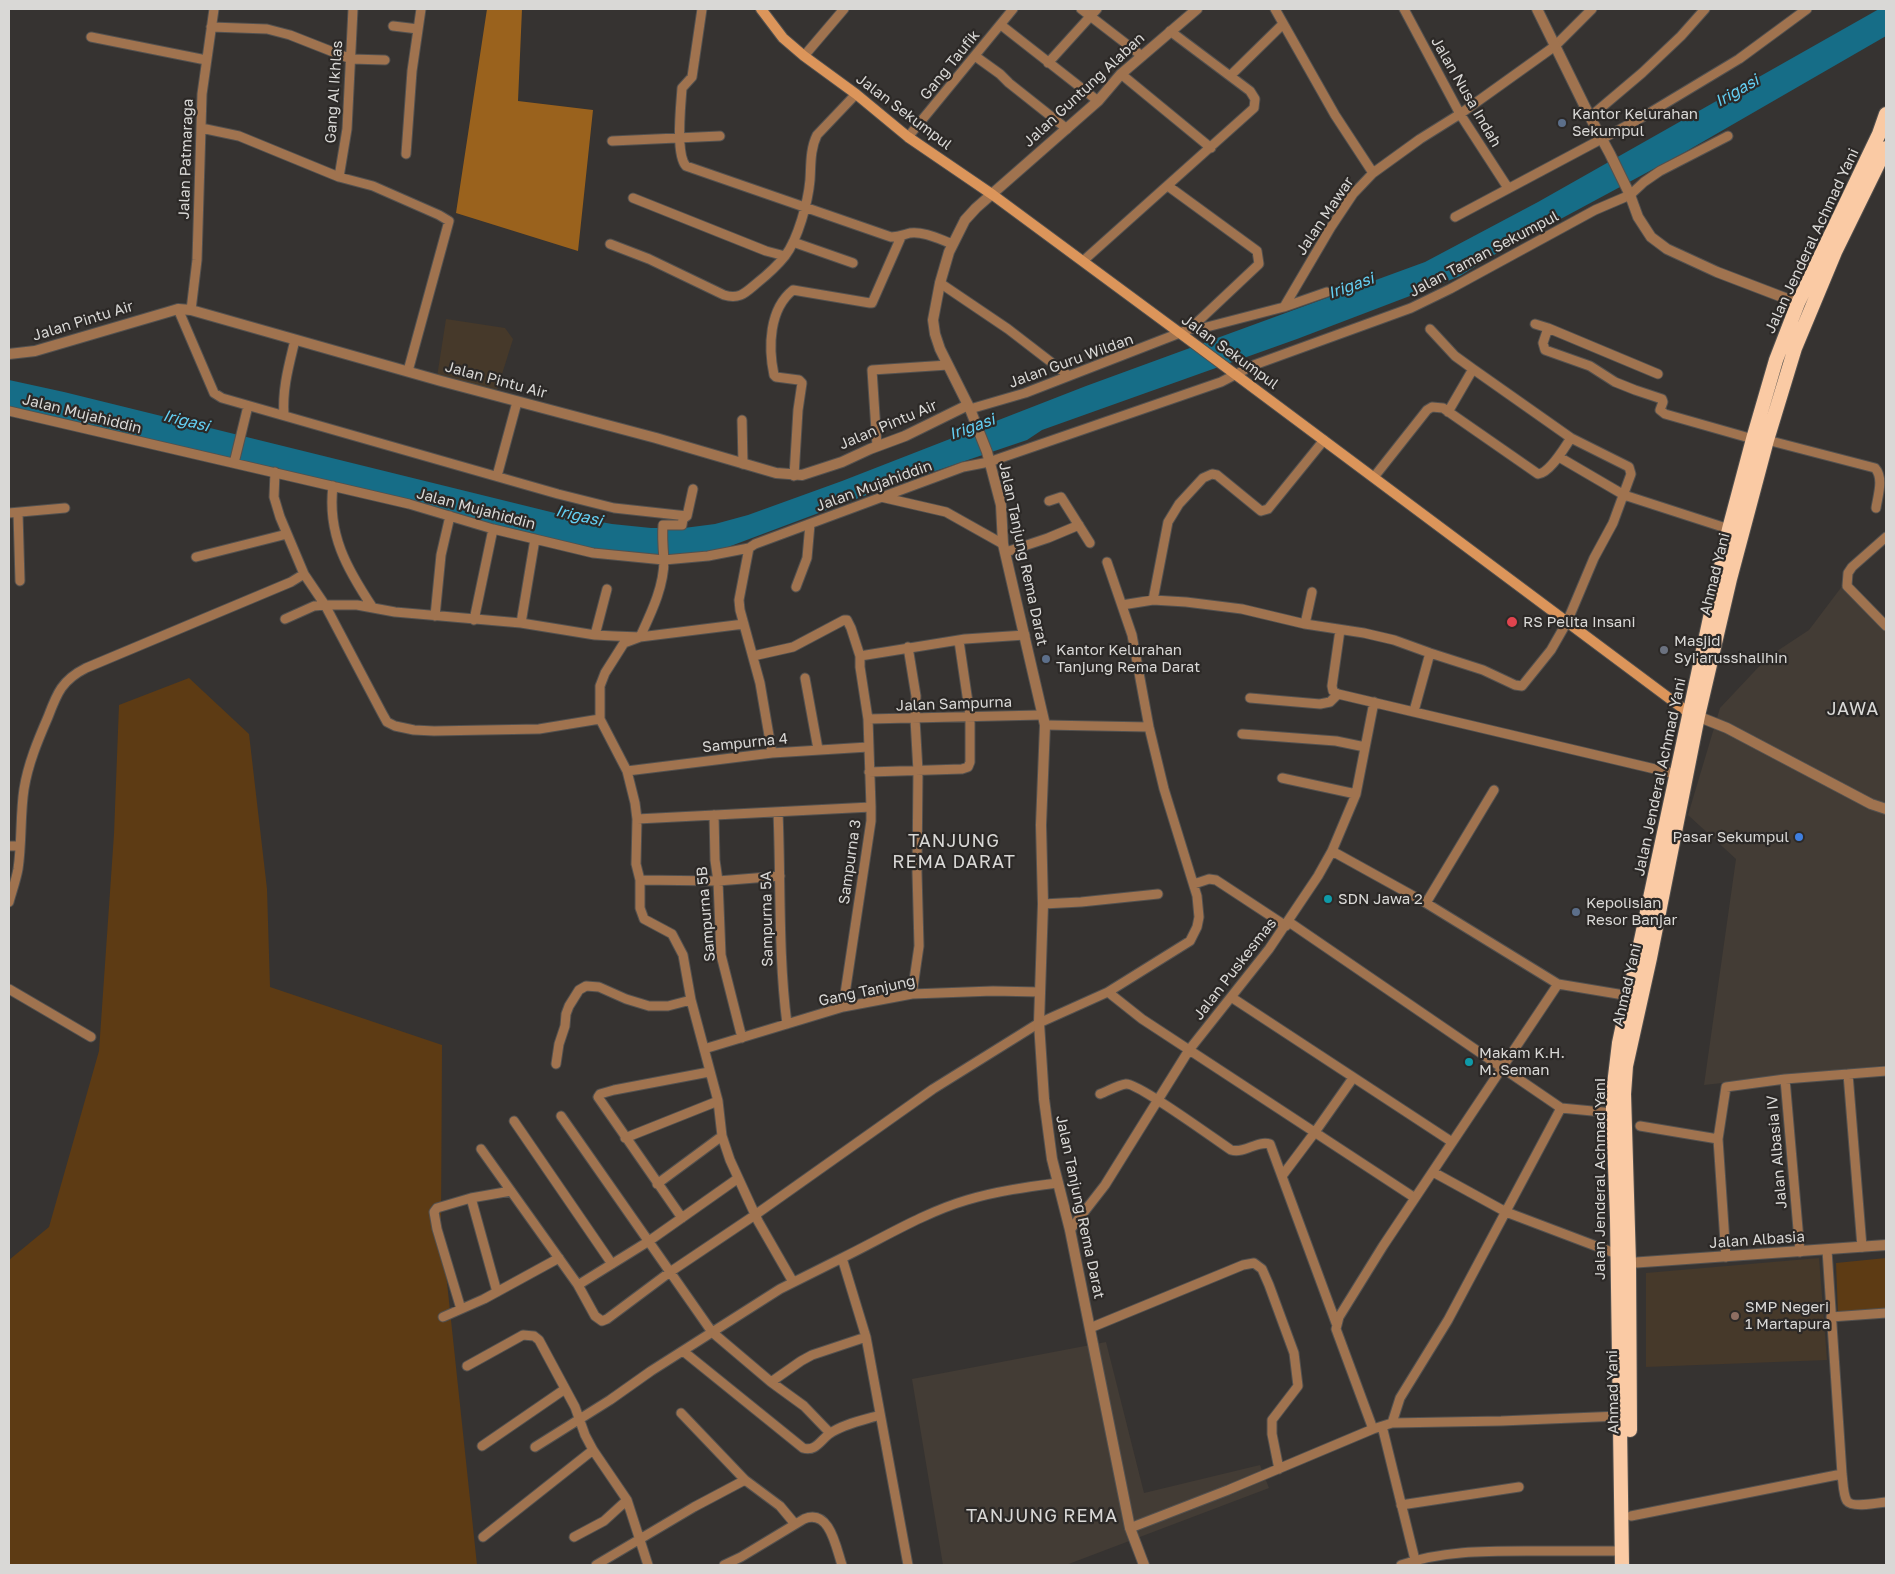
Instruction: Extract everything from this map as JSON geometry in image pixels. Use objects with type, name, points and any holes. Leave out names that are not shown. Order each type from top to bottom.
[{"type":"highway","name":"Jalan Jenderal Achmad Yani","points":[[1856,198],[1886,114]]},
{"type":"highway","name":"Ahmad Yani","points":[[1631,1565],[1629,1263],[1620,1170],[1626,1066],[1650,958],[1693,715],[1730,579],[1760,439],[1835,252],[1844,220],[1886,148]]},
{"type":"highway","name":"Jalan Jenderal Achmad Yani","points":[[1622,1565],[1617,1254],[1620,1170],[1613,1114],[1613,1093],[1619,1042],[1676,774],[1693,715],[1729,529],[1760,439],[1776,360],[1798,303],[1844,220]]},
{"type":"main road","name":"Jalan Sekumpul","points":[[761,9],[783,38],[908,137],[993,195],[1083,261],[1693,715]]},
{"type":"street","name":"Jalan Patmaraga","points":[[191,310],[196,260],[202,94],[214,9]]},
{"type":"street","name":"Gang Al Ikhlas","points":[[339,177],[347,129],[353,9]]},
{"type":"street","points":[[406,154],[412,71],[421,9]]},
{"type":"street","points":[[702,9],[692,77],[682,88],[679,138],[682,160],[686,166],[891,237],[921,233],[953,244]]},
{"type":"street","points":[[804,56],[844,9]]},
{"type":"street","name":"Gang Taufik","points":[[908,137],[1013,9]]},
{"type":"street","points":[[1081,9],[1142,56]]},
{"type":"street","points":[[1048,63],[1096,9]]},
{"type":"street","name":"Jalan Guntung Alaban","points":[[993,195],[1098,101],[1121,74],[1197,9]]},
{"type":"street","points":[[1274,9],[1335,115],[1373,173]]},
{"type":"street","name":"Jalan Nusa Indah","points":[[1404,9],[1460,114],[1508,188]]},
{"type":"street","points":[[1537,9],[1590,118],[1610,154],[1638,217],[1651,237],[1667,249],[1717,272],[1798,303]]},
{"type":"street","name":"Jalan Mawar","points":[[1284,308],[1342,210],[1353,194],[1373,173],[1420,138],[1460,114],[1555,46],[1592,9]]},
{"type":"street","points":[[1590,118],[1642,73],[1681,36],[1705,9]]},
{"type":"street","points":[[1455,217],[1601,139],[1739,59],[1798,12],[1806,9]]},
{"type":"street","points":[[1001,24],[1098,101]]},
{"type":"street","points":[[1231,75],[1283,24]]},
{"type":"street","points":[[393,26],[418,29]]},
{"type":"street","points":[[211,27],[267,28],[290,34],[351,59],[385,60]]},
{"type":"street","points":[[1083,261],[1254,108],[1255,99],[1250,91],[1170,31]]},
{"type":"street","points":[[91,37],[206,60]]},
{"type":"street","points":[[975,56],[1067,128]]},
{"type":"street","points":[[1121,74],[1210,148]]},
{"type":"street","points":[[610,244],[649,259],[732,298],[741,296],[785,256],[793,242],[805,207],[810,183],[811,150],[814,141],[817,135],[856,94]]},
{"type":"street","points":[[201,128],[239,136],[339,177],[381,190],[449,221],[408,371]]},
{"type":"street","points":[[612,141],[720,136]]},
{"type":"street","name":"Jalan Taman Sekumpul","points":[[988,457],[1221,382],[1254,365],[1411,308],[1450,289],[1628,192],[1660,171],[1728,136]]},
{"type":"street","points":[[1168,186],[1257,252],[1259,264],[1190,329]]},
{"type":"street","name":"Jalan Tanjung Rema Darat","points":[[993,195],[976,208],[965,220],[949,252],[940,283],[933,320],[935,334],[970,410],[988,457],[1001,505],[1005,548],[1043,720],[1041,825],[1043,904],[1039,1024],[1046,1114],[1058,1183],[1070,1230],[1130,1528],[1144,1565]]},
{"type":"street","points":[[632,198],[766,251],[785,256]]},
{"type":"street","points":[[794,476],[797,419],[802,383],[799,380],[776,377],[774,375],[770,346],[775,320],[780,307],[788,293],[793,290],[872,303],[901,237]]},
{"type":"street","points":[[793,242],[853,263]]},
{"type":"street","points":[[940,283],[1008,329],[1069,376]]},
{"type":"street","points":[[1190,329],[1203,328],[1284,308],[1327,292]]},
{"type":"street","points":[[178,309],[214,393],[222,398],[558,494],[614,508],[687,516]]},
{"type":"street","name":"Jalan Pintu Air","points":[[9,354],[35,351],[178,309],[191,310],[229,319],[295,340],[320,345],[517,402],[656,438],[776,473],[794,476],[842,462],[877,446],[970,410]]},
{"type":"street","points":[[1535,324],[1658,374]]},
{"type":"street","points":[[1548,328],[1543,343],[1545,350],[1590,366],[1615,382],[1662,399],[1663,402],[1660,410],[1665,414],[1876,468],[1880,473],[1876,508]]},
{"type":"street","name":"Jalan Guru Wildan","points":[[970,410],[1024,393],[1190,329]]},
{"type":"street","points":[[1122,605],[1154,600],[1242,609],[1305,624],[1364,633],[1394,640],[1430,654],[1483,670],[1519,686],[1525,683],[1551,650],[1567,622],[1594,558],[1613,523],[1631,474],[1629,467],[1571,438],[1473,369],[1455,356],[1430,329]]},
{"type":"street","points":[[284,415],[283,401],[286,376],[295,340]]},
{"type":"street","points":[[877,446],[872,370],[948,365]]},
{"type":"street","points":[[1448,412],[1473,369]]},
{"type":"street","points":[[497,476],[517,402]]},
{"type":"street","points":[[235,460],[248,406]]},
{"type":"street","points":[[1374,478],[1427,410],[1438,406],[1535,473],[1544,473],[1559,457],[1571,438]]},
{"type":"street","name":"Jalan Mujahiddin","points":[[9,411],[149,445],[235,460],[494,529],[593,553],[708,556],[750,548],[988,457]]},
{"type":"street","points":[[742,420],[743,464]]},
{"type":"street","points":[[1154,600],[1168,522],[1179,504],[1203,478],[1212,474],[1217,475],[1261,511],[1268,508],[1324,440]]},
{"type":"street","points":[[1559,457],[1624,495],[1729,529]]},
{"type":"street","points":[[275,472],[274,497],[304,574],[325,605],[387,722],[395,726],[414,730],[434,731],[539,729],[600,719]]},
{"type":"street","points":[[332,486],[330,504],[340,552],[373,608]]},
{"type":"street","points":[[693,489],[687,516],[683,519],[682,525],[663,525],[663,556],[658,594],[640,637],[624,643],[605,673],[600,686],[600,719],[627,771],[635,803],[637,819],[636,864],[640,880],[641,914],[649,923],[672,934],[683,955],[691,1000],[718,1101],[722,1136],[738,1179],[755,1215],[793,1282]]},
{"type":"street","points":[[881,497],[946,512],[1005,548],[1048,538],[1079,525]]},
{"type":"street","points":[[1049,501],[1061,497],[1090,543]]},
{"type":"street","points":[[20,581],[13,513],[65,508]]},
{"type":"street","points":[[435,616],[441,555],[450,516]]},
{"type":"street","points":[[796,587],[807,558],[810,524]]},
{"type":"street","points":[[474,620],[494,529]]},
{"type":"street","points":[[196,557],[287,534]]},
{"type":"street","points":[[1886,537],[1852,567],[1847,579],[1848,586],[1886,626]]},
{"type":"street","points":[[521,623],[535,539]]},
{"type":"street","points":[[750,548],[739,600],[760,683],[772,753]]},
{"type":"street","points":[[481,1149],[578,1285],[595,1316],[598,1319],[605,1320],[670,1272],[755,1215],[933,1089],[1039,1024],[1108,992],[1190,941],[1199,917],[1197,896],[1164,789],[1149,726],[1132,635],[1107,562]]},
{"type":"street","points":[[9,902],[18,868],[24,790],[31,760],[57,694],[70,677],[86,668],[291,582],[304,574]]},
{"type":"street","points":[[596,635],[607,589]]},
{"type":"street","points":[[1305,624],[1312,592]]},
{"type":"street","points":[[285,619],[314,606],[357,605],[435,616],[521,623],[596,635],[640,637],[744,624]]},
{"type":"street","name":"Sampurna 3","points":[[753,656],[792,647],[844,620],[847,620],[851,628],[860,656],[863,695],[868,719],[871,821],[843,1007]]},
{"type":"street","points":[[1340,630],[1332,686],[1333,692],[1676,774]]},
{"type":"street","points":[[860,656],[959,640],[1025,635]]},
{"type":"street","points":[[869,772],[968,768],[970,762],[970,716],[959,640]]},
{"type":"street","points":[[908,647],[916,696],[915,718],[918,771],[917,872],[919,946],[912,994]]},
{"type":"street","points":[[1414,711],[1430,654]]},
{"type":"street","points":[[805,678],[818,749]]},
{"type":"street","points":[[1250,698],[1320,704],[1330,702],[1338,694]]},
{"type":"street","name":"Jalan Puskesmas","points":[[1070,1230],[1104,1185],[1190,1050],[1287,924],[1332,851],[1356,794],[1374,702]]},
{"type":"street","points":[[1693,715],[1727,728],[1871,804],[1886,809]]},
{"type":"street","name":"Jalan Sampurna","points":[[868,719],[970,716],[1149,726]]},
{"type":"street","points":[[1242,734],[1336,741],[1365,747]]},
{"type":"street","name":"Sampurna 4","points":[[627,771],[772,753],[868,747]]},
{"type":"street","points":[[1282,778],[1356,794]]},
{"type":"street","points":[[1426,903],[1494,790]]},
{"type":"street","points":[[637,819],[871,807]]},
{"type":"street","name":"Sampurna 5A","points":[[778,812],[782,974],[787,1024]]},
{"type":"street","name":"Sampurna 5B","points":[[714,815],[721,955],[742,1038]]},
{"type":"street","points":[[9,846],[19,846]]},
{"type":"street","points":[[1332,851],[1426,903],[1558,984],[1630,996]]},
{"type":"street","points":[[640,880],[718,881],[780,876]]},
{"type":"street","points":[[1194,884],[1209,879],[1216,880],[1287,924],[1561,1108],[1613,1114]]},
{"type":"street","points":[[1043,904],[1158,894]]},
{"type":"street","points":[[1336,1323],[1415,1198],[1558,984]]},
{"type":"street","points":[[556,1064],[569,1006],[579,990],[586,986],[599,987],[626,999],[649,1006],[668,1006],[691,1000]]},
{"type":"street","points":[[9,989],[91,1037]]},
{"type":"street","name":"Gang Tanjung","points":[[704,1049],[843,1007],[912,994],[993,991],[1040,992]]},
{"type":"street","points":[[1108,992],[1142,1019],[1415,1198]]},
{"type":"street","points":[[1231,997],[1452,1142]]},
{"type":"street","points":[[1726,1257],[1718,1139],[1726,1087],[1785,1079],[1886,1071]]},
{"type":"street","points":[[682,1218],[600,1103],[599,1095],[614,1090],[709,1072]]},
{"type":"street","points":[[1848,1074],[1862,1247]]},
{"type":"street","points":[[1282,1176],[1353,1078]]},
{"type":"street","name":"Jalan Albasia IV","points":[[1785,1079],[1800,1252]]},
{"type":"street","points":[[1100,1094],[1126,1084],[1158,1100],[1231,1150],[1240,1151],[1266,1143],[1270,1144],[1336,1323],[1336,1329],[1378,1428],[1402,1505],[1416,1563]]},
{"type":"street","points":[[625,1138],[718,1101]]},
{"type":"street","points":[[1392,1423],[1400,1398],[1448,1320],[1561,1108]]},
{"type":"street","points":[[561,1116],[712,1332],[771,1382],[804,1406],[830,1433]]},
{"type":"street","points":[[514,1121],[612,1264]]},
{"type":"street","points":[[1640,1126],[1718,1139]]},
{"type":"street","points":[[657,1184],[722,1136]]},
{"type":"street","points":[[1433,1172],[1506,1212],[1617,1254]]},
{"type":"street","points":[[578,1285],[648,1241],[738,1179]]},
{"type":"street","points":[[535,1447],[683,1350],[793,1282],[928,1215],[966,1200],[1005,1190],[1058,1183]]},
{"type":"street","points":[[462,1309],[437,1229],[434,1212],[437,1208],[471,1198],[511,1191]]},
{"type":"street","points":[[471,1198],[496,1292]]},
{"type":"street","name":"Jalan Albasia","points":[[1629,1263],[1886,1245]]},
{"type":"street","points":[[1827,1250],[1842,1474],[1846,1500],[1850,1504],[1855,1505],[1886,1502]]},
{"type":"street","points":[[443,1317],[496,1292],[559,1258]]},
{"type":"street","points":[[842,1258],[866,1337],[908,1565]]},
{"type":"street","points":[[1090,1328],[1243,1265],[1254,1263],[1262,1269],[1294,1353],[1297,1369],[1298,1386],[1272,1420],[1272,1434],[1278,1469]]},
{"type":"street","points":[[1831,1317],[1886,1313]]},
{"type":"street","points":[[467,1366],[523,1335],[528,1334],[539,1340],[580,1419],[592,1450],[627,1500],[648,1565]]},
{"type":"street","points":[[771,1382],[800,1361],[812,1355],[866,1337]]},
{"type":"street","points":[[683,1350],[803,1448],[811,1449],[830,1433],[880,1415]]},
{"type":"street","points":[[482,1446],[565,1389]]},
{"type":"street","points":[[681,1413],[745,1480],[780,1506],[795,1524]]},
{"type":"street","points":[[1130,1528],[1392,1423],[1492,1422],[1620,1416]]},
{"type":"street","points":[[484,1537],[592,1450]]},
{"type":"street","points":[[1631,1516],[1842,1474]]},
{"type":"street","points":[[596,1565],[694,1507],[745,1480]]},
{"type":"street","points":[[1402,1505],[1519,1487]]},
{"type":"street","points":[[574,1538],[604,1521],[627,1500]]},
{"type":"street","points":[[724,1565],[810,1516],[821,1518],[830,1530],[842,1565]]},
{"type":"street","points":[[1401,1565],[1416,1563],[1438,1555],[1488,1551],[1622,1551]]},
{"type":"shaded area","points":[[487,9],[522,9],[518,101],[593,110],[578,251],[456,213]]},
{"type":"shaded area","points":[[446,319],[505,328],[513,339],[497,390],[437,377]]},
{"type":"shaded area","name":"Pasar Sekumpul","points":[[1843,585],[1886,631],[1886,1065],[1704,1085],[1736,859],[1688,815],[1720,708],[1768,657],[1809,630]]},
{"type":"shaded area","points":[[189,678],[249,734],[267,889],[270,987],[442,1045],[441,1226],[477,1565],[9,1565],[9,1260],[49,1227],[99,1051],[114,834],[119,705]]},
{"type":"shaded area","name":"SMP Negeri 1 Martapura","points":[[1819,1258],[1827,1360],[1646,1367],[1646,1273]]},
{"type":"shaded area","points":[[1886,1258],[1886,1308],[1838,1313],[1836,1263]]},
{"type":"shaded area","points":[[1106,1342],[1144,1493],[1260,1465],[1269,1488],[1066,1565],[943,1565],[912,1379]]},
{"type":"water","name":"Irigasi","points":[[1879,9],[1886,9],[1886,36],[1685,152],[1490,257],[1460,276],[1297,339],[1042,430],[1027,440],[888,487],[720,550],[672,557],[608,552],[9,408],[9,380],[567,516],[612,524],[651,528],[684,528],[715,524],[748,515],[842,481],[1086,386],[1425,262],[1538,202]]},
{"type":"place","name":"Kantor Kelurahan Sekumpul","points":[[1562,123]]},
{"type":"place","name":"RS Pelita Insani","points":[[1512,622]]},
{"type":"place","name":"Masjid Syi'arusshalihin","points":[[1664,650]]},
{"type":"place","name":"Kantor Kelurahan Tanjung Rema Darat","points":[[1046,659]]},
{"type":"place","name":"Pasar Sekumpul","points":[[1799,837]]},
{"type":"place","name":"SDN Jawa 2","points":[[1328,899]]},
{"type":"place","name":"Kepolisian Resor Banjar","points":[[1576,912]]},
{"type":"place","name":"Makam K.H. M. Seman","points":[[1469,1062]]},
{"type":"place","name":"SMP Negeri 1 Martapura","points":[[1735,1316]]},
{"type":"district","name":"JAWA","points":[[1853,709]]},
{"type":"district","name":"TANJUNG REMA DARAT","points":[[954,851]]},
{"type":"district","name":"TANJUNG REMA","points":[[1042,1516]]}]
